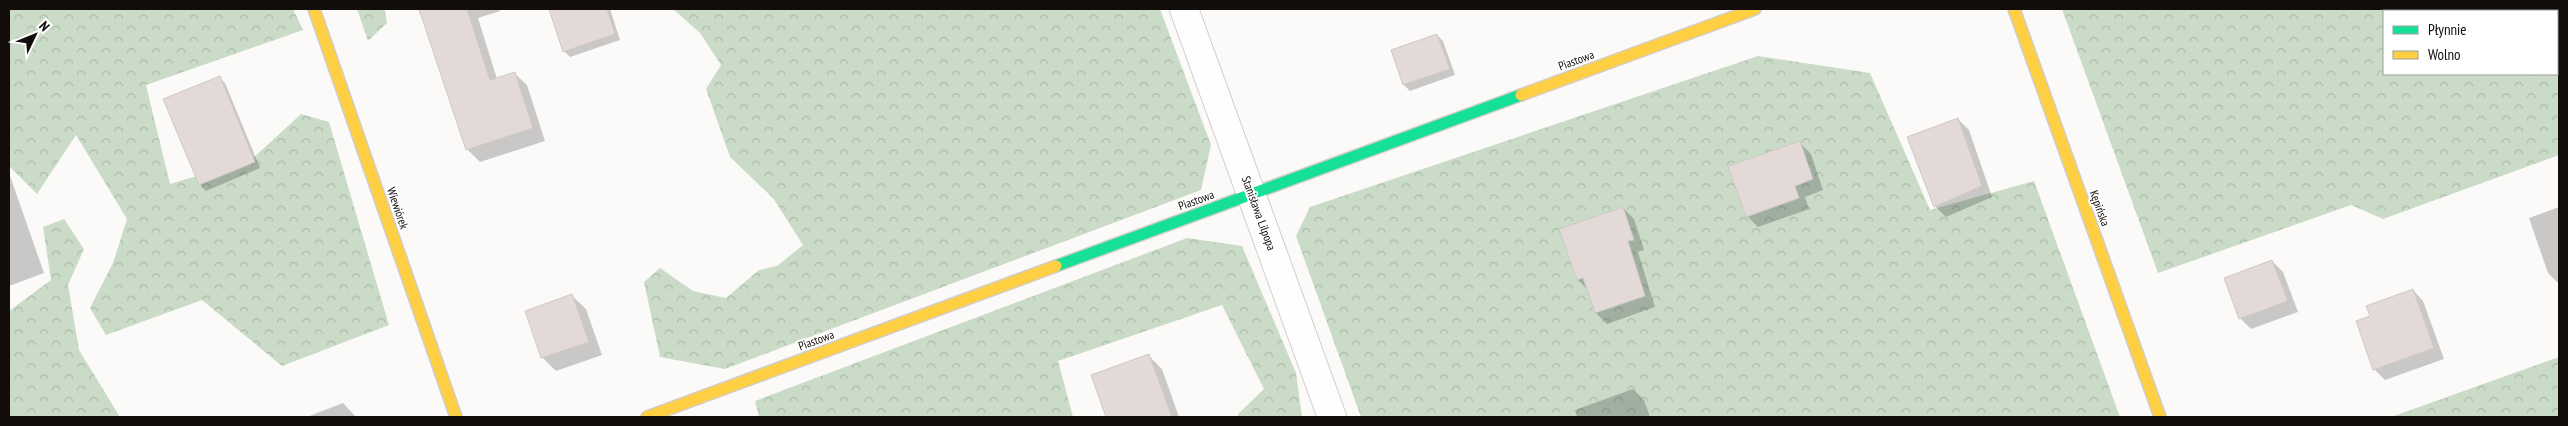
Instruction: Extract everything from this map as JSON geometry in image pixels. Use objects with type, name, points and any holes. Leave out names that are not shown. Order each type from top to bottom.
[{"type":"street","name":"Wiewiórek","points":[[314,9],[456,417]]},
{"type":"street","name":"Stanisława Lilpopa","points":[[1184,9],[1253,194],[1332,417]]},
{"type":"street","name":"Piastowa","points":[[647,417],[1755,9]]},
{"type":"street","name":"Kępińska","points":[[2014,9],[2160,417]]},
{"type":"green space","points":[[9,9],[293,9],[303,30],[146,85],[170,184],[251,160],[301,114],[329,122],[389,325],[282,366],[202,300],[106,335],[90,308],[113,263],[127,219],[76,135],[37,194],[9,166]]},
{"type":"green space","points":[[357,9],[385,9],[387,23],[368,41]]},
{"type":"green space","points":[[673,9],[1160,9],[1211,145],[1201,190],[725,369],[660,357],[644,282],[660,268],[693,291],[726,298],[759,270],[777,266],[803,245],[773,198],[730,157],[706,89],[721,65],[700,33]]},
{"type":"green space","points":[[2062,9],[2559,9],[2559,155],[2383,219],[2351,205],[2158,273]]},
{"type":"green space","points":[[1758,56],[1870,73],[1930,210],[2034,181],[2120,417],[1361,417],[1296,236],[1310,207]]},
{"type":"green space","points":[[64,219],[84,249],[68,285],[79,350],[120,417],[9,417],[9,311],[51,280],[43,227]]},
{"type":"green space","points":[[1187,238],[1242,246],[1296,373],[1302,417],[1239,417],[1238,414],[1264,389],[1222,305],[1058,361],[1073,417],[759,417],[755,401]]},
{"type":"green space","points":[[2559,357],[2559,417],[2391,417]]},
{"type":"building","points":[[419,9],[467,9],[490,80],[515,72],[533,128],[466,150]]},
{"type":"building","points":[[549,9],[607,9],[615,34],[563,52]]},
{"type":"building","points":[[1437,34],[1450,69],[1403,85],[1391,50]]},
{"type":"building","points":[[220,76],[255,162],[199,185],[163,99]]},
{"type":"building","points":[[1958,118],[1982,186],[1934,207],[1907,137]]},
{"type":"building","points":[[1800,141],[1813,179],[1795,186],[1799,198],[1746,217],[1728,166]]},
{"type":"building","points":[[1623,207],[1634,240],[1628,241],[1645,296],[1595,313],[1583,278],[1577,280],[1559,229]]},
{"type":"building","points":[[2272,260],[2288,301],[2239,319],[2224,278]]},
{"type":"building","points":[[2413,289],[2434,348],[2373,370],[2356,321],[2370,316],[2366,306]]},
{"type":"building","points":[[572,294],[589,342],[541,358],[525,311]]},
{"type":"building","points":[[1149,354],[1172,417],[1106,417],[1091,375]]},
{"type":"traffic: fast","points":[[1056,266],[1521,95]]},
{"type":"traffic: slow","points":[[314,9],[456,417]]},
{"type":"traffic: slow","points":[[1521,95],[1755,9]]},
{"type":"traffic: slow","points":[[2014,9],[2160,417]]},
{"type":"traffic: slow","points":[[647,417],[1056,266]]}]
